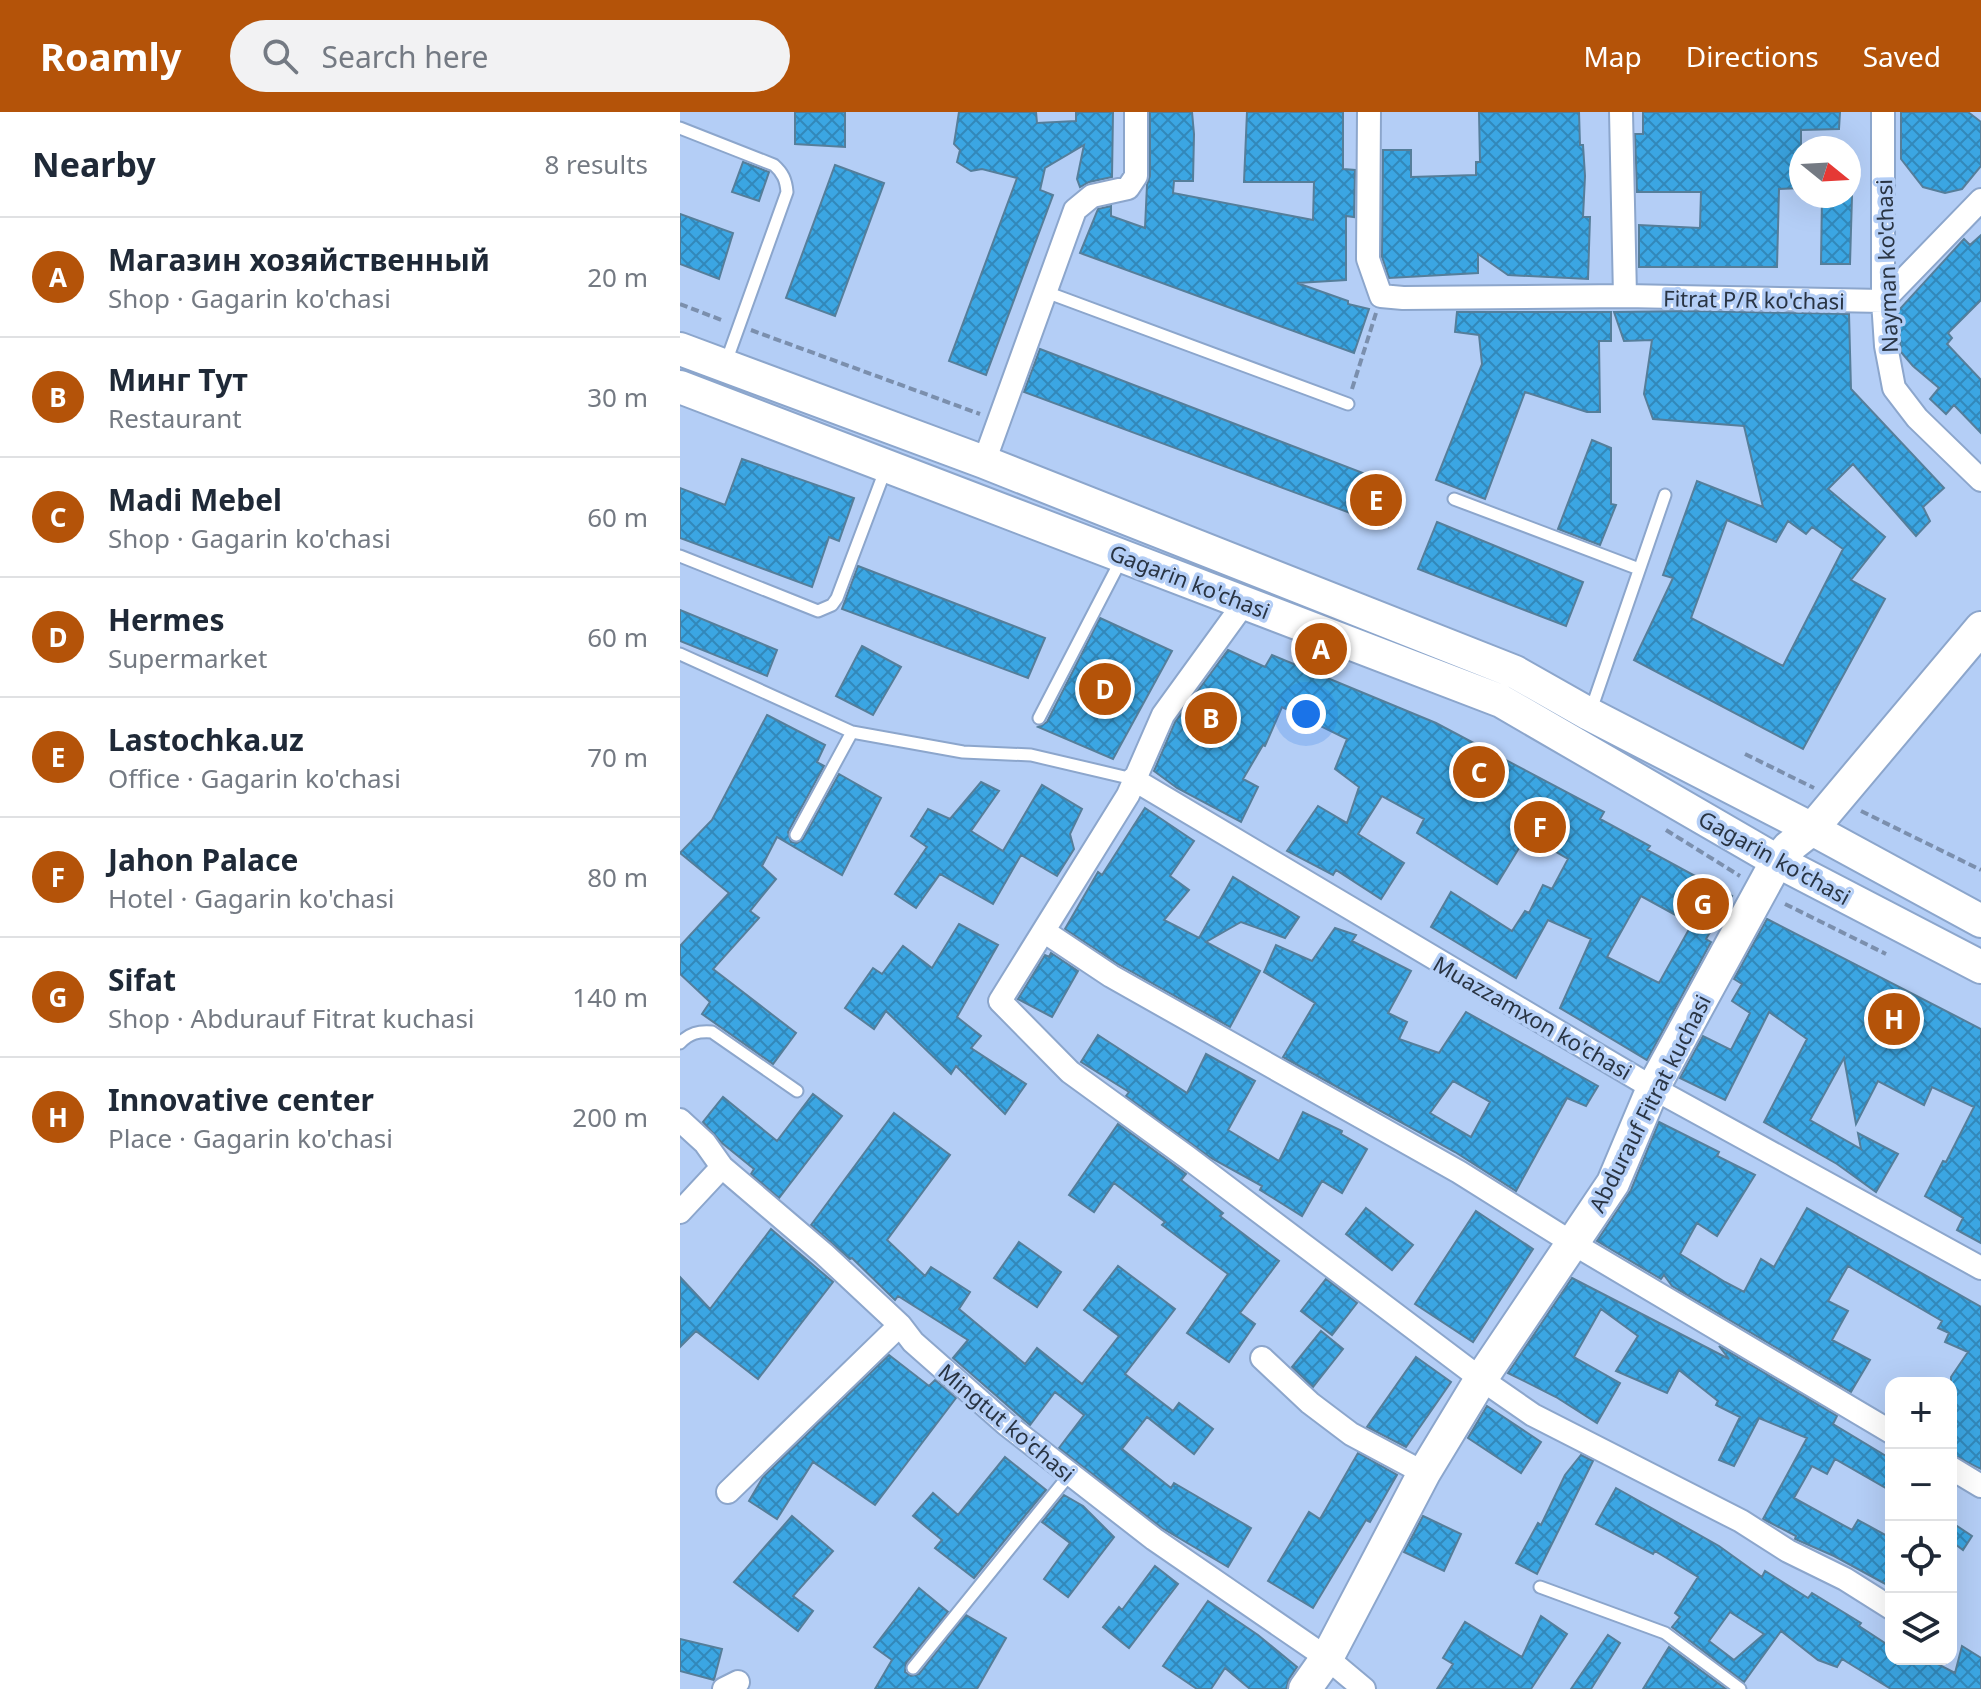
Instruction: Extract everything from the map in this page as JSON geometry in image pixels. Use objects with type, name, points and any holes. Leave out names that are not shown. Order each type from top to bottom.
[{"type":"main road","name":"Gagarin ko'chasi","points":[[680,349],[984,462],[1515,672],[1981,921]]},
{"type":"main road","name":"Gagarin ko'chasi","points":[[680,387],[1501,701],[1777,861],[1981,967]]},
{"type":"main road","name":"Abdurauf Fitrat kuchasi","points":[[1305,1689],[1327,1658],[1424,1473],[1481,1379],[1613,1183],[1653,1088],[1777,861],[1812,829],[1981,628]]},
{"type":"street","points":[[984,462],[1075,210],[1092,196],[1128,188],[1136,176],[1136,112]]},
{"type":"street","points":[[1369,112],[1368,259],[1392,297]]},
{"type":"street","points":[[1621,112],[1625,296]]},
{"type":"street","name":"Nayman ko'chasi","points":[[1883,112],[1883,301],[1886,346],[1894,388],[1917,418],[1981,480]]},
{"type":"street","points":[[1883,301],[1981,200]]},
{"type":"street","name":"Fitrat P/R ko'chasi","points":[[1392,297],[1625,296],[1883,301]]},
{"type":"street","points":[[1245,602],[1163,715],[1128,795],[1000,1001],[1070,1072],[1533,1415],[1741,1521],[1788,1551],[1845,1579],[1885,1604]]},
{"type":"street","name":"Muazzamxon ko'chasi","points":[[1133,779],[1653,1088],[1981,1268]]},
{"type":"street","points":[[1045,932],[1111,976],[1459,1172],[1885,1428]]},
{"type":"street","name":"Mingtut ko'chasi","points":[[680,1120],[705,1143],[722,1167],[824,1254],[900,1325],[913,1342],[1006,1424],[1224,1589],[1327,1658],[1364,1689]]},
{"type":"street","points":[[680,1212],[722,1167]]},
{"type":"street","points":[[728,1492],[900,1325]]},
{"type":"street","points":[[1262,1358],[1310,1403],[1351,1434],[1424,1473]]},
{"type":"street","points":[[1957,1472],[1981,1486]]},
{"type":"lane","points":[[680,128],[774,165],[782,172],[786,183],[787,192],[724,365]]},
{"type":"lane","points":[[1046,292],[1348,404]]},
{"type":"lane","points":[[680,556],[818,611],[825,609],[837,598],[887,466]]},
{"type":"lane","points":[[1589,714],[1665,495]]},
{"type":"lane","points":[[1454,499],[1639,569]]},
{"type":"lane","points":[[1039,718],[1123,556]]},
{"type":"lane","points":[[680,654],[852,732],[963,752],[1031,755],[1133,779]]},
{"type":"lane","points":[[796,835],[852,732]]},
{"type":"lane","points":[[680,1043],[698,1031],[712,1032],[797,1091]]},
{"type":"lane","points":[[913,1668],[1070,1474]]},
{"type":"lane","points":[[1540,1587],[1665,1633],[1740,1689]]},
{"type":"path","points":[[1348,404],[1392,297]]},
{"type":"path","points":[[680,304],[999,421]]},
{"type":"building","points":[[795,112],[845,112],[845,147],[795,144]]},
{"type":"building","points":[[959,112],[1036,112],[1037,123],[1076,121],[1076,112],[1113,112],[1112,177],[1080,187],[1077,179],[1084,145],[1045,168],[1040,190],[1053,195],[986,375],[949,361],[1017,178],[982,169],[971,171],[957,162],[960,150],[954,144]]},
{"type":"building","points":[[1150,112],[1192,112],[1193,181],[1174,181],[1173,193],[1313,220],[1314,182],[1244,182],[1247,112],[1343,112],[1343,169],[1355,170],[1354,217],[1346,216],[1346,280],[1297,283],[1348,301],[1348,304],[1369,309],[1354,353],[1080,253],[1098,209],[1111,206],[1111,216],[1145,228],[1150,176]]},
{"type":"building","points":[[1479,112],[1579,112],[1585,176],[1583,217],[1590,217],[1588,279],[1508,275],[1478,254],[1478,273],[1389,278],[1382,257],[1383,150],[1411,150],[1411,177],[1476,175],[1476,162],[1480,162]]},
{"type":"building","points":[[1643,112],[1840,112],[1839,129],[1801,130],[1801,136],[1789,136],[1789,189],[1779,189],[1777,267],[1639,267],[1639,225],[1700,228],[1701,192],[1637,192],[1635,134],[1643,134]]},
{"type":"building","points":[[1901,112],[1968,112],[1981,122],[1981,166],[1962,189],[1945,193],[1923,187],[1901,159]]},
{"type":"building","points":[[743,162],[769,172],[759,201],[732,192]]},
{"type":"building","points":[[835,165],[884,183],[835,316],[786,298]]},
{"type":"building","points":[[1822,208],[1852,208],[1850,264],[1821,264]]},
{"type":"building","points":[[680,214],[733,233],[719,279],[680,264]]},
{"type":"building","points":[[1981,235],[1981,300],[1948,333],[1952,338],[1947,344],[1981,380],[1981,433],[1954,405],[1946,414],[1930,399],[1939,388],[1901,352],[1898,311],[1964,239],[1970,245]]},
{"type":"building","points":[[1457,312],[1611,312],[1611,341],[1599,341],[1600,412],[1587,412],[1525,392],[1485,499],[1436,480],[1482,364],[1479,335],[1455,332]]},
{"type":"building","points":[[1614,312],[1849,314],[1851,389],[1944,488],[1923,507],[1930,521],[1916,536],[1853,464],[1828,489],[1885,537],[1851,580],[1885,599],[1803,749],[1634,660],[1673,578],[1663,575],[1697,481],[1763,507],[1744,426],[1653,419],[1644,394],[1652,340],[1624,341]],"holes":[[[1727,520],[1776,542],[1788,521],[1806,534],[1812,527],[1843,549],[1783,666],[1691,618]]]},
{"type":"building","points":[[1040,349],[1402,488],[1388,527],[1024,392]]},
{"type":"building","points":[[1592,440],[1611,448],[1611,504],[1616,505],[1600,545],[1558,529]]},
{"type":"building","points":[[742,459],[854,498],[839,541],[829,537],[812,587],[680,538],[680,488],[725,505]]},
{"type":"building","points":[[1437,522],[1583,582],[1566,626],[1418,569]]},
{"type":"building","points":[[858,566],[1045,638],[1028,678],[842,609]]},
{"type":"building","points":[[680,610],[777,650],[767,676],[680,641]]},
{"type":"building","points":[[1100,618],[1172,651],[1113,759],[1038,727],[1047,722]]},
{"type":"building","points":[[862,646],[901,667],[873,715],[836,696]]},
{"type":"building","points":[[1228,650],[1265,667],[1272,655],[1436,723],[1604,812],[1600,819],[1650,846],[1647,850],[1732,896],[1706,939],[1711,942],[1647,1060],[1560,1008],[1591,939],[1548,920],[1516,978],[1431,927],[1451,892],[1512,931],[1525,911],[1529,913],[1543,885],[1552,889],[1568,859],[1527,835],[1497,884],[1417,833],[1424,819],[1382,796],[1358,834],[1404,863],[1381,899],[1336,870],[1333,875],[1287,851],[1318,806],[1347,823],[1359,787],[1335,769],[1347,739],[1282,707],[1265,746],[1243,779],[1258,787],[1241,822],[1177,788],[1154,771],[1175,722]],"holes":[[[1641,896],[1692,924],[1659,983],[1607,957]]]},
{"type":"building","points":[[767,715],[825,745],[817,762],[824,766],[788,832],[791,842],[797,843],[803,839],[839,774],[881,798],[842,875],[777,837],[762,866],[776,879],[750,911],[759,918],[713,969],[796,1033],[773,1064],[702,1014],[710,1002],[680,974],[680,946],[729,893],[680,853],[712,820]]},
{"type":"building","points":[[981,782],[999,791],[971,831],[1003,851],[1042,785],[1082,809],[1070,834],[1074,849],[1057,876],[1021,855],[993,904],[940,874],[916,908],[895,894],[927,847],[911,836],[928,809],[950,819]]},
{"type":"building","points":[[1145,808],[1194,841],[1170,876],[1189,890],[1164,920],[1199,938],[1233,877],[1299,917],[1285,938],[1241,922],[1206,942],[1260,971],[1230,1027],[1118,964],[1065,929],[1098,872],[1102,875]]},
{"type":"building","points":[[1767,919],[1981,1029],[1981,1243],[1957,1230],[1963,1218],[1925,1196],[1974,1107],[1932,1087],[1924,1105],[1878,1081],[1856,1124],[1844,1058],[1810,1120],[1861,1149],[1858,1133],[1898,1154],[1876,1192],[1837,1164],[1764,1122],[1807,1039],[1769,1012],[1725,1100],[1680,1078],[1703,1036],[1731,1050],[1750,1013],[1732,1001],[1742,984],[1734,979]]},
{"type":"building","points":[[959,924],[998,945],[957,1017],[981,1036],[971,1048],[1026,1084],[1005,1114],[956,1066],[951,1074],[886,1011],[874,1029],[845,1008],[873,968],[882,974],[903,946],[932,968]]},
{"type":"building","points":[[1335,928],[1356,935],[1352,941],[1411,971],[1388,1013],[1407,1022],[1399,1039],[1439,1053],[1466,1012],[1598,1086],[1586,1106],[1567,1098],[1516,1191],[1455,1152],[1283,1057],[1315,1003],[1264,972],[1276,945],[1312,961]],"holes":[[[1453,1081],[1490,1102],[1471,1137],[1430,1113]]]},
{"type":"building","points":[[1051,953],[1078,971],[1052,1017],[1018,999],[1045,955],[1049,957]]},
{"type":"building","points":[[1098,1035],[1187,1093],[1206,1054],[1255,1081],[1228,1130],[1279,1161],[1303,1112],[1342,1131],[1341,1134],[1367,1149],[1342,1193],[1322,1181],[1302,1216],[1260,1190],[1262,1186],[1211,1158],[1126,1096],[1129,1092],[1081,1062]]},
{"type":"building","points":[[813,1094],[842,1116],[779,1198],[751,1174],[754,1169],[722,1143],[703,1122],[723,1097],[777,1141]]},
{"type":"building","points":[[894,1113],[950,1155],[887,1240],[925,1276],[931,1267],[970,1292],[959,1309],[1025,1364],[1037,1348],[1082,1384],[1119,1336],[1084,1310],[1118,1266],[1175,1309],[1125,1374],[1173,1411],[1179,1403],[1213,1429],[1194,1454],[1147,1417],[1122,1449],[1171,1488],[1174,1483],[1251,1528],[1228,1567],[1162,1528],[1059,1448],[1084,1415],[1055,1392],[1030,1425],[953,1358],[968,1340],[898,1296],[895,1300],[852,1258],[811,1225]]},
{"type":"building","points":[[1659,1122],[1719,1152],[1717,1156],[1755,1175],[1717,1236],[1697,1223],[1680,1254],[1725,1282],[1744,1292],[1761,1259],[1774,1267],[1807,1208],[1981,1307],[1981,1469],[1957,1457],[1957,1377],[1951,1377],[1968,1352],[1945,1342],[1949,1333],[1938,1328],[1942,1321],[1848,1266],[1828,1301],[1848,1311],[1832,1340],[1870,1360],[1851,1392],[1672,1286],[1664,1275],[1661,1279],[1597,1241],[1631,1190]]},
{"type":"building","points":[[1118,1124],[1186,1174],[1181,1180],[1223,1213],[1220,1216],[1279,1261],[1240,1313],[1255,1324],[1229,1362],[1187,1333],[1228,1274],[1162,1225],[1165,1222],[1114,1183],[1094,1212],[1069,1195]]},
{"type":"building","points":[[1366,1208],[1413,1245],[1392,1270],[1346,1234]]},
{"type":"building","points":[[1476,1211],[1533,1249],[1473,1342],[1415,1304]]},
{"type":"building","points":[[771,1229],[833,1282],[758,1379],[696,1331],[680,1347],[680,1277],[710,1309]]},
{"type":"building","points":[[1019,1242],[1061,1272],[1037,1307],[994,1278]]},
{"type":"building","points":[[1572,1278],[1729,1359],[1719,1346],[1837,1416],[1833,1424],[1885,1455],[1885,1488],[1835,1459],[1827,1474],[1812,1466],[1794,1498],[1852,1530],[1858,1520],[1885,1535],[1885,1584],[1795,1539],[1796,1536],[1763,1519],[1807,1438],[1759,1418],[1734,1466],[1719,1460],[1740,1417],[1716,1405],[1718,1401],[1679,1370],[1667,1393],[1616,1371],[1638,1336],[1601,1309],[1574,1357],[1620,1383],[1597,1423],[1556,1397],[1508,1373]]},
{"type":"building","points":[[1326,1279],[1357,1303],[1332,1335],[1301,1311]]},
{"type":"building","points":[[1321,1331],[1343,1349],[1313,1387],[1292,1367]]},
{"type":"building","points":[[889,1355],[929,1386],[935,1380],[956,1398],[875,1505],[813,1462],[777,1519],[749,1501],[763,1477]]},
{"type":"building","points":[[1416,1357],[1451,1382],[1406,1447],[1367,1427]]},
{"type":"building","points":[[1487,1406],[1541,1442],[1521,1473],[1468,1438]]},
{"type":"building","points":[[1358,1453],[1397,1475],[1313,1608],[1268,1581],[1309,1512],[1320,1519]]},
{"type":"building","points":[[1581,1455],[1593,1461],[1537,1574],[1516,1563],[1538,1523],[1541,1525],[1565,1475]]},
{"type":"building","points":[[1005,1457],[1046,1490],[974,1578],[935,1548],[942,1540],[913,1516],[933,1493],[958,1515]]},
{"type":"building","points":[[1616,1488],[1719,1546],[1762,1577],[1765,1571],[1808,1598],[1812,1593],[1861,1623],[1859,1626],[1885,1643],[1885,1665],[1940,1665],[1955,1673],[1962,1646],[1981,1658],[1981,1689],[1891,1689],[1842,1659],[1837,1667],[1818,1660],[1781,1631],[1744,1682],[1672,1627],[1680,1617],[1675,1613],[1698,1577],[1655,1551],[1653,1554],[1596,1524]],"holes":[[[1730,1612],[1764,1634],[1734,1660],[1709,1641]]]},
{"type":"building","points":[[1064,1495],[1083,1506],[1114,1537],[1068,1597],[1044,1579],[1070,1543],[1042,1522]]},
{"type":"building","points":[[792,1516],[833,1551],[793,1596],[813,1611],[798,1631],[734,1582]]},
{"type":"building","points":[[1423,1516],[1461,1534],[1444,1571],[1404,1552]]},
{"type":"building","points":[[1957,1526],[1972,1536],[1963,1550],[1957,1546]]},
{"type":"building","points":[[1155,1566],[1178,1584],[1129,1648],[1103,1627],[1119,1607],[1122,1610]]},
{"type":"building","points":[[919,1588],[948,1612],[906,1663],[905,1672],[911,1676],[919,1674],[966,1615],[1006,1638],[977,1689],[875,1689],[892,1660],[874,1647]]},
{"type":"building","points":[[1208,1601],[1258,1635],[1297,1667],[1286,1689],[1250,1689],[1225,1668],[1211,1689],[1197,1689],[1163,1666]]},
{"type":"building","points":[[1541,1616],[1567,1634],[1531,1689],[1437,1689],[1453,1664],[1443,1658],[1465,1622],[1522,1657]]},
{"type":"building","points":[[1608,1635],[1620,1643],[1591,1689],[1571,1689]]},
{"type":"building","points":[[680,1639],[722,1649],[714,1680],[680,1671]]},
{"type":"building","points":[[1669,1647],[1726,1689],[1643,1689]]},
{"type":"place","name":"Lastochka.uz","points":[[1376,500]]},
{"type":"place","name":"Магазин хозяйственный","points":[[1321,649]]},
{"type":"place","name":"Hermes","points":[[1105,689]]},
{"type":"place","name":"Минг Тут","points":[[1211,718]]},
{"type":"place","name":"Madi Mebel","points":[[1479,772]]},
{"type":"place","name":"Jahon Palace","points":[[1540,827]]},
{"type":"place","name":"Sifat","points":[[1703,904]]},
{"type":"place","name":"Innovative center","points":[[1894,1019]]}]
